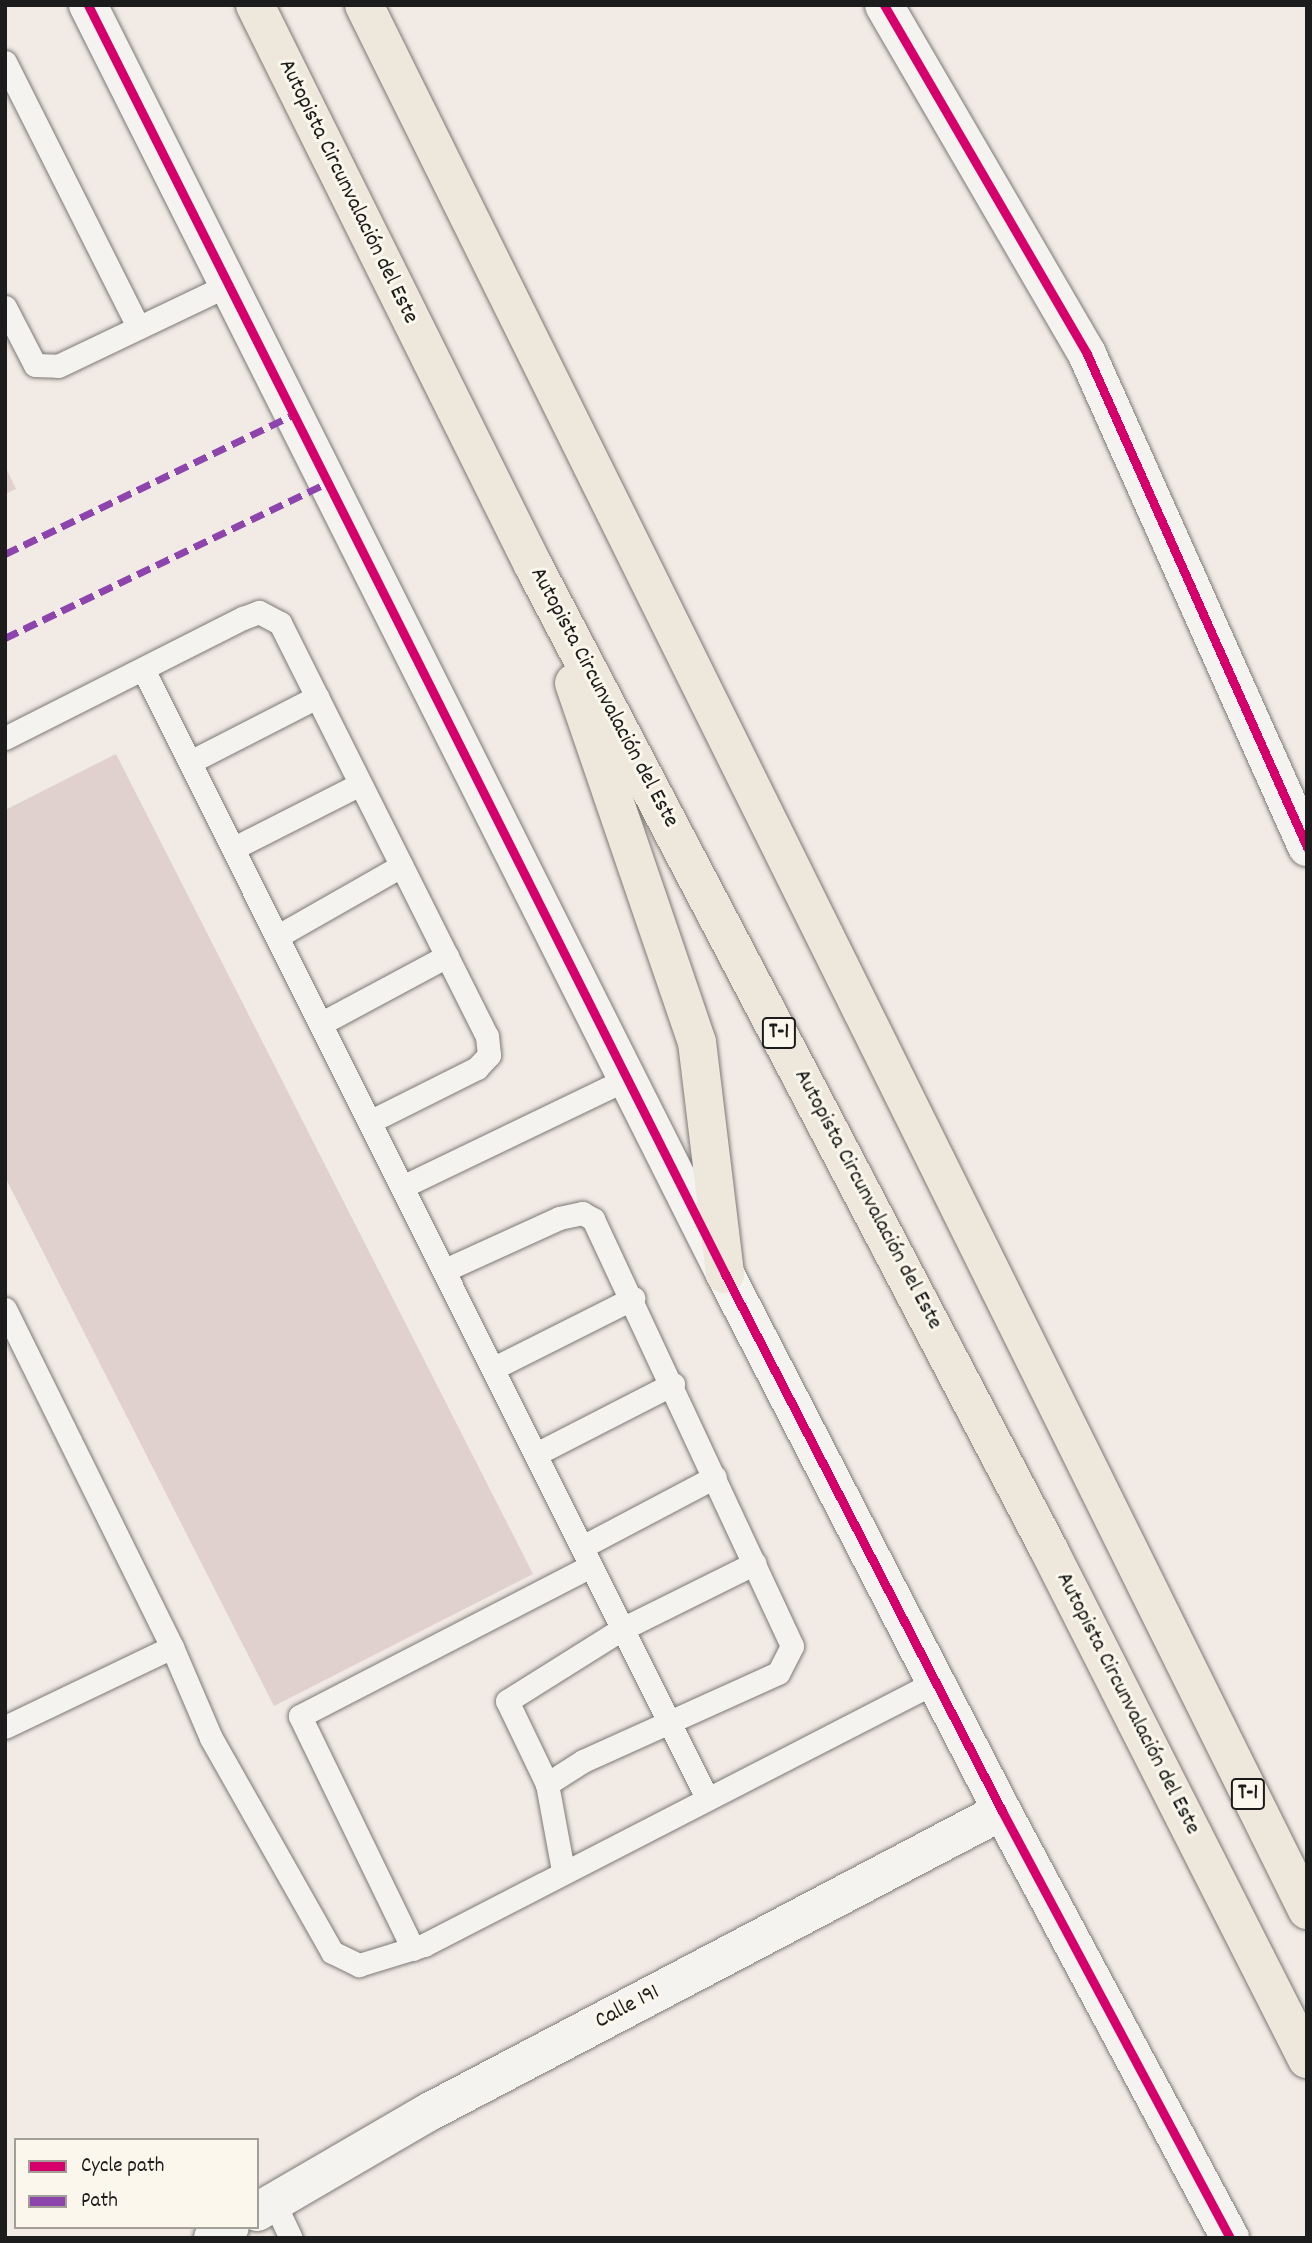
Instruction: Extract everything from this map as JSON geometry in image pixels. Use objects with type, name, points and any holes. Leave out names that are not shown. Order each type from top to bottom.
[{"type":"highway","name":"Autopista Circunvalación del Este","points":[[255,5],[533,565],[1049,1550],[1307,2059]]},
{"type":"highway","name":"T-1","points":[[364,5],[1307,1910]]},
{"type":"highway","points":[[533,565],[697,1042],[725,1274]]},
{"type":"street","points":[[88,5],[725,1274],[1002,1811],[1230,2238]]},
{"type":"street","points":[[884,5],[1087,354],[1307,847]]},
{"type":"street","name":"Calle 191","points":[[266,2207],[429,2112],[1002,1811]]},
{"type":"lane","points":[[5,62],[138,327]]},
{"type":"lane","points":[[5,307],[28,356],[36,365],[58,366],[228,285]]},
{"type":"lane","points":[[5,737],[144,671],[259,612],[280,623],[486,1036],[489,1055],[477,1068],[370,1121]]},
{"type":"lane","points":[[144,671],[404,1186],[706,1796]]},
{"type":"lane","points":[[190,762],[317,697]]},
{"type":"lane","points":[[234,848],[360,784]]},
{"type":"lane","points":[[278,936],[401,866]]},
{"type":"lane","points":[[322,1023],[446,956]]},
{"type":"lane","points":[[404,1186],[626,1079]]},
{"type":"lane","points":[[445,1270],[559,1218],[582,1213],[593,1219],[604,1234],[792,1646],[788,1662],[778,1673],[583,1761],[547,1784]]},
{"type":"lane","points":[[494,1368],[633,1298]]},
{"type":"lane","points":[[5,1310],[172,1647],[211,1738],[332,1952],[359,1965],[413,1949],[706,1796],[935,1682]]},
{"type":"lane","points":[[536,1454],[673,1384]]},
{"type":"lane","points":[[413,1949],[300,1716],[586,1556],[715,1477]]},
{"type":"lane","points":[[563,1870],[547,1784],[507,1701],[622,1629],[755,1563]]},
{"type":"lane","points":[[5,1727],[172,1647]]},
{"type":"lane","points":[[266,2207],[291,2238]]},
{"type":"building","points":[[5,466],[16,489],[5,494]]},
{"type":"building","points":[[116,754],[533,1574],[274,1706],[5,1177],[5,810]]},
{"type":"marked path","points":[[5,554],[294,414]]},
{"type":"marked path","points":[[5,638],[327,483]]},
{"type":"cycle path","points":[[88,5],[725,1274],[1002,1811],[1230,2238]]},
{"type":"cycle path","points":[[884,5],[1087,354],[1307,847]]}]
